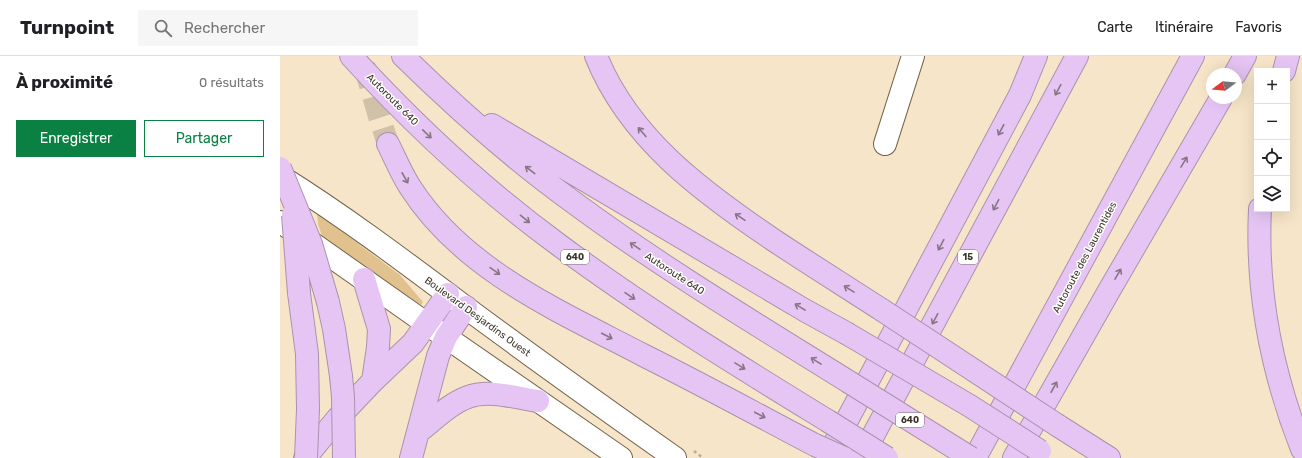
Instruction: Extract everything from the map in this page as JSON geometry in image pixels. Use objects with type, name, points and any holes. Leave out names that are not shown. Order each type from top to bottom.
[{"type":"highway","name":"Autoroute 640","points":[[351,56],[402,110],[454,159],[558,245],[601,276],[672,323],[887,458]]},
{"type":"highway","name":"Autoroute 640","points":[[403,56],[445,97],[514,157],[571,201],[616,233],[705,292],[971,458]]},
{"type":"highway","points":[[596,56],[611,89],[631,119],[656,148],[729,210],[1109,458]]},
{"type":"highway","points":[[821,452],[1020,95],[1036,56]]},
{"type":"highway","name":"15","points":[[861,458],[1077,56]]},
{"type":"highway","name":"Autoroute des Laurentides","points":[[975,458],[1193,56]]},
{"type":"highway","points":[[1238,68],[1245,56]]},
{"type":"highway","points":[[1285,68],[1288,56]]},
{"type":"highway","points":[[445,97],[970,406],[1051,458]]},
{"type":"highway","points":[[1014,458],[1218,104]]},
{"type":"highway","points":[[388,144],[410,187],[424,206],[458,243],[477,259],[512,284],[564,314],[715,391],[821,452],[844,458]]},
{"type":"highway","points":[[280,168],[292,194],[311,244],[328,302],[334,329],[343,397],[344,458]]},
{"type":"highway","points":[[292,194],[299,294],[307,354],[308,410],[306,458]]},
{"type":"highway","points":[[1260,212],[1261,276],[1272,354],[1286,406],[1302,449]]},
{"type":"highway","points":[[364,279],[379,329],[378,347],[372,381]]},
{"type":"highway","points":[[306,458],[336,419],[372,381],[413,343],[448,294]]},
{"type":"highway","points":[[411,458],[438,356],[446,337],[466,307]]},
{"type":"highway","points":[[418,432],[452,406],[470,397],[494,395],[538,401]]},
{"type":"street","points":[[885,144],[913,56]]},
{"type":"street","name":"Boulevard Desjardins Ouest","points":[[280,176],[334,211],[674,458]]},
{"type":"street","points":[[280,222],[621,458]]},
{"type":"shaded area","points":[[317,213],[400,275],[423,302],[421,305],[323,239],[318,224]]},
{"type":"tunnel","points":[[364,65],[388,144]]}]
